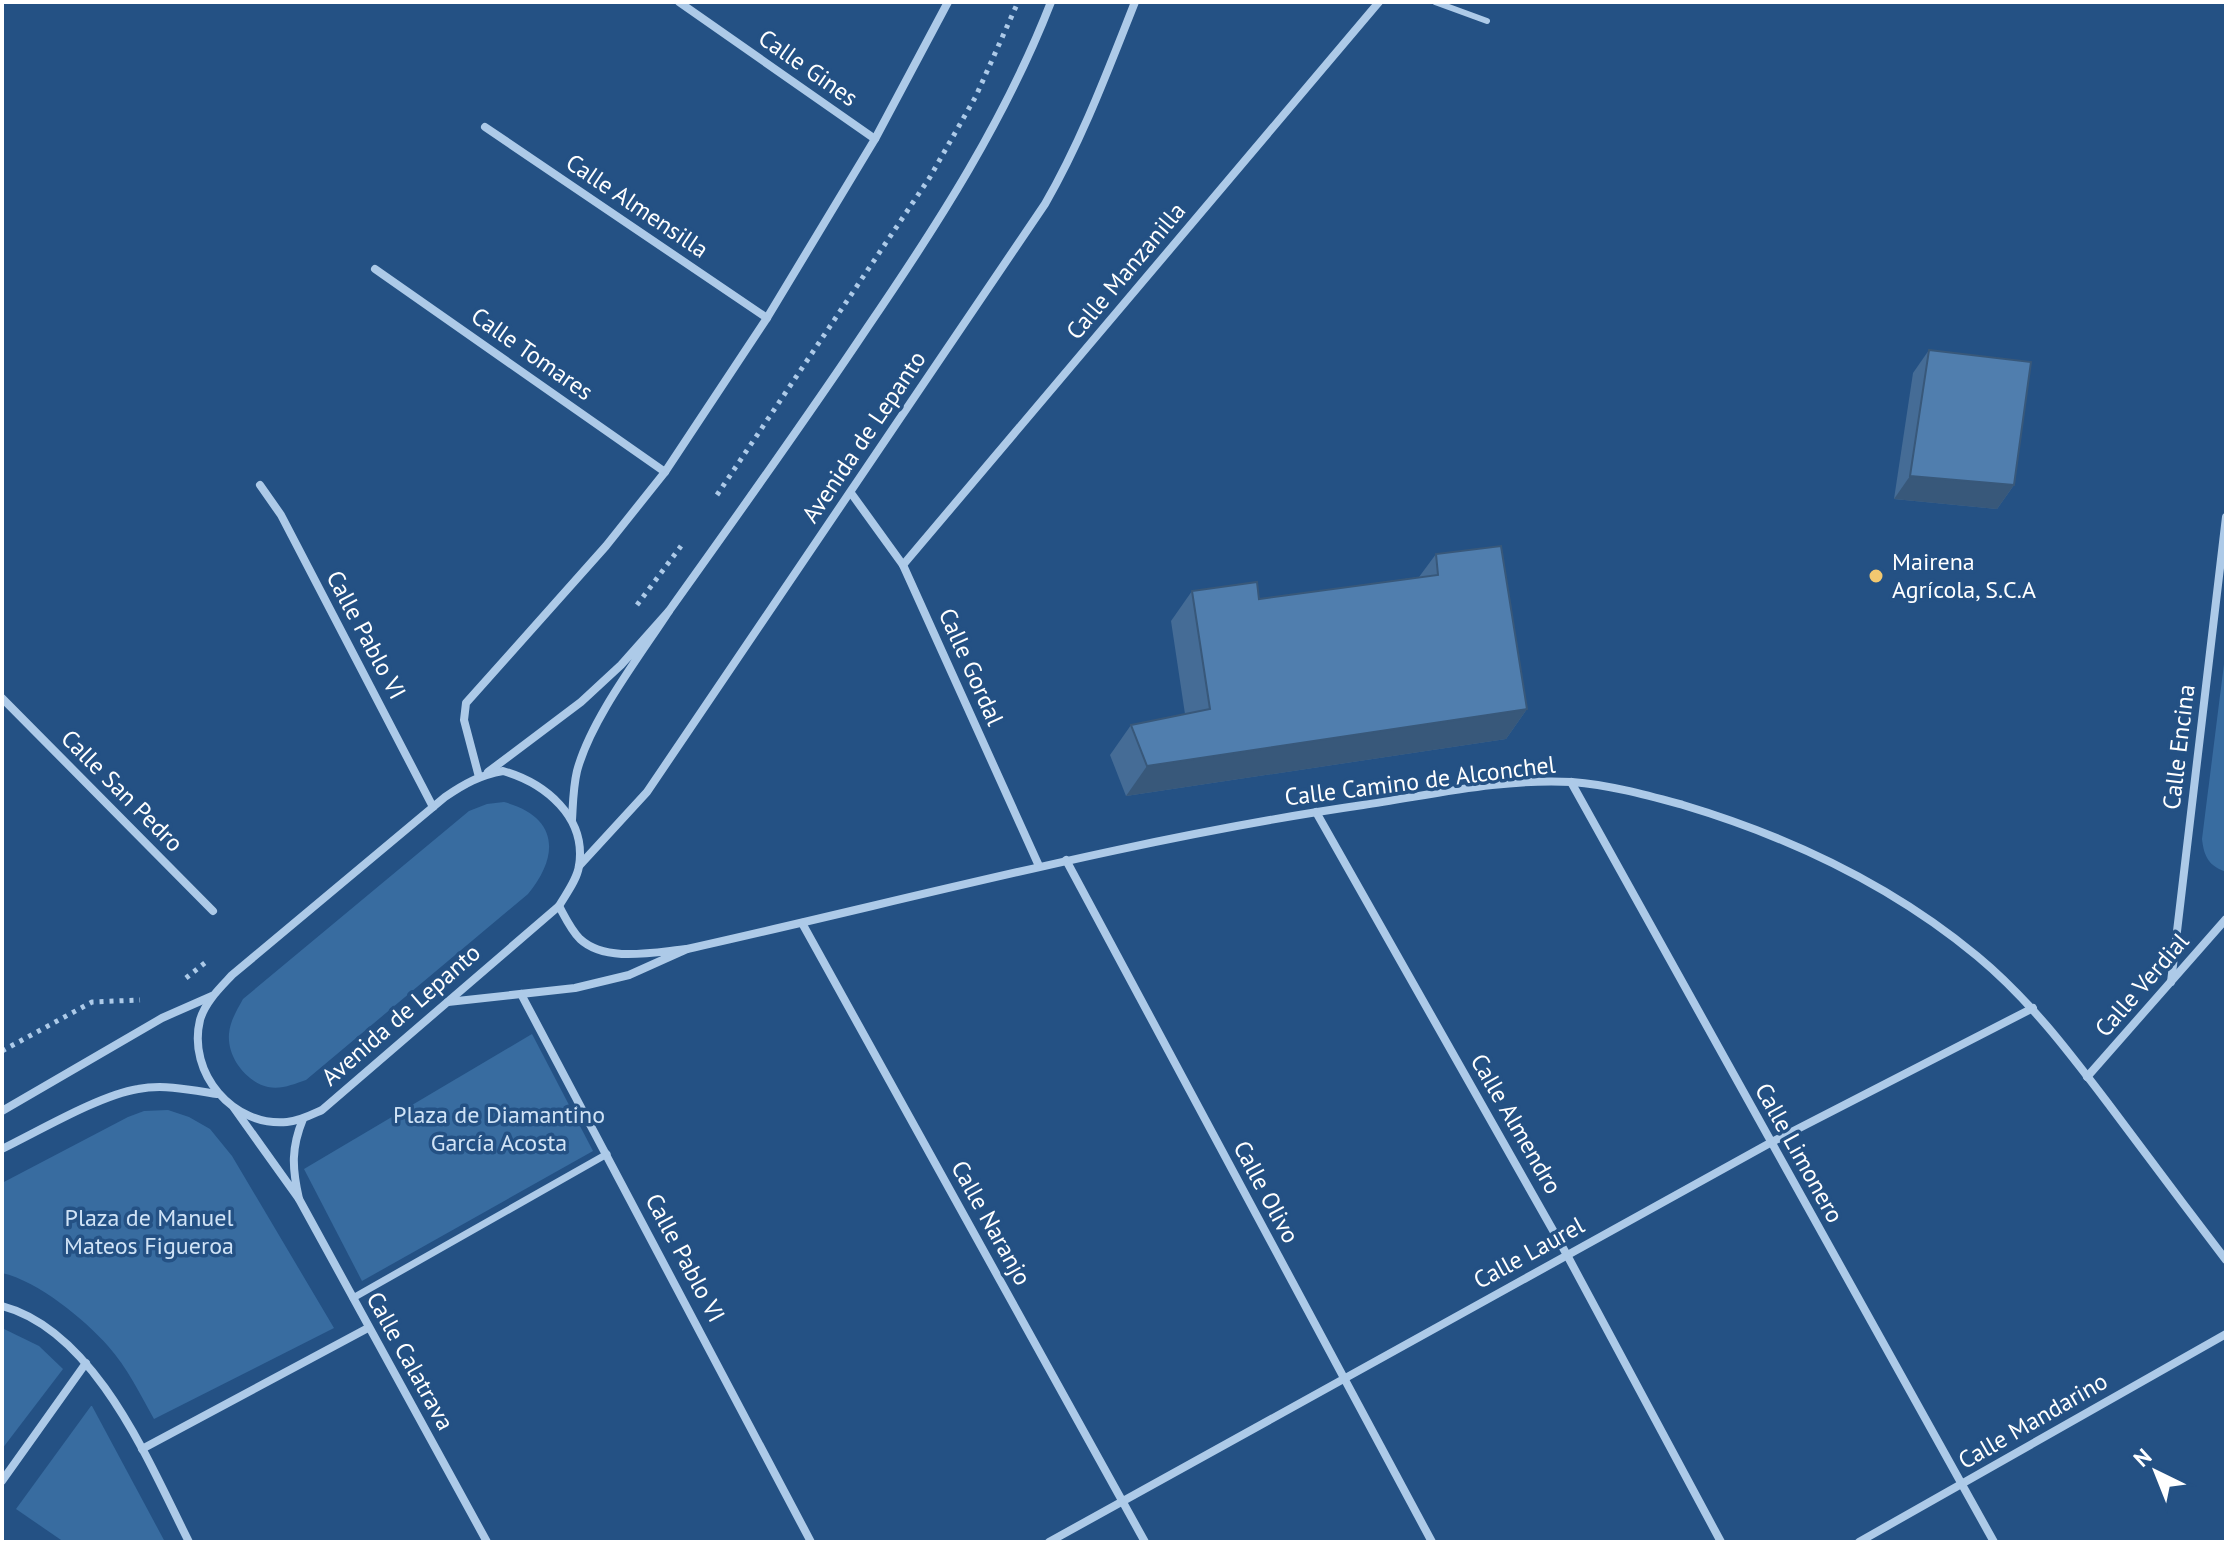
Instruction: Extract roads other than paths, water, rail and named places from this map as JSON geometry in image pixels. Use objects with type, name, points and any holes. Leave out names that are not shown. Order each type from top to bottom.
[{"type":"street","name":"Calle Gines","points":[[679,2],[875,139]]},
{"type":"street","points":[[482,776],[464,720],[466,703],[606,546],[665,472],[767,318],[875,139],[948,2]]},
{"type":"street","points":[[579,866],[572,821],[573,793],[578,768],[595,730],[669,611],[795,436],[957,192],[1004,108],[1051,2]]},
{"type":"street","name":"Avenida de Lepanto","points":[[303,1119],[322,1110],[559,906],[579,866],[647,792],[1045,204],[1102,85],[1135,2]]},
{"type":"street","name":"Calle Manzanilla","points":[[903,565],[1379,2]]},
{"type":"street","name":"Calle Almensilla","points":[[485,127],[767,318]]},
{"type":"street","name":"Calle Tomares","points":[[375,269],[665,472]]},
{"type":"street","name":"Calle Pablo VI","points":[[260,485],[281,515],[433,807]]},
{"type":"street","name":"Calle Gordal","points":[[851,493],[903,565],[1039,866]]},
{"type":"street","name":"Calle Encina","points":[[2171,982],[2226,517]]},
{"type":"street","points":[[299,1199],[234,1108],[217,1094],[203,1069],[198,1042],[200,1019],[213,995],[232,975],[445,797],[482,776],[581,702],[621,665],[669,611]]},
{"type":"street","name":"Calle San Pedro","points":[[2,698],[213,911]]},
{"type":"street","points":[[482,776],[503,771],[539,786],[558,800],[572,821]]},
{"type":"street","name":"Calle Camino de Alconchel","points":[[687,949],[1066,860],[1316,812],[1521,783],[1571,782],[1628,789],[1777,836],[1855,873],[1908,904],[1978,956],[2033,1008],[2226,1260]]},
{"type":"street","name":"Calle Limonero","points":[[1571,782],[1994,1542]]},
{"type":"street","name":"Calle Almendro","points":[[1316,812],[1567,1255],[1721,1542]]},
{"type":"street","name":"Calle Olivo","points":[[1066,860],[1432,1542]]},
{"type":"street","points":[[559,906],[581,940],[602,952],[687,949]]},
{"type":"street","name":"Calle Verdial","points":[[2087,1077],[2226,919]]},
{"type":"street","name":"Calle Naranjo","points":[[802,923],[1145,1542]]},
{"type":"street","points":[[447,1002],[575,988],[629,975],[687,949]]},
{"type":"street","name":"Calle Pablo VI","points":[[521,994],[811,1542]]},
{"type":"street","points":[[2,1111],[162,1018],[213,995]]},
{"type":"street","name":"Calle Laurel","points":[[1049,1542],[1770,1143],[2033,1008]]},
{"type":"street","points":[[2,1149],[109,1098],[138,1089],[176,1088],[217,1094]]},
{"type":"street","points":[[234,1108],[262,1120],[285,1122],[303,1119]]},
{"type":"street","points":[[299,1199],[292,1154],[303,1119]]},
{"type":"street","points":[[353,1298],[607,1154]]},
{"type":"street","name":"Calle Calatrava","points":[[299,1199],[487,1542]]},
{"type":"street","points":[[2,1306],[33,1319],[61,1338],[86,1363],[142,1449],[189,1542]]},
{"type":"street","points":[[142,1449],[368,1328]]},
{"type":"street","name":"Calle Mandarino","points":[[1859,1542],[2226,1334]]},
{"type":"street","points":[[2,1481],[86,1363]]},
{"type":"lane","points":[[1435,2],[1487,21]]},
{"type":"place","name":"Mairena Agrícola, S.C.A","points":[[1876,576]]},
{"type":"park label","name":"Plaza de Diamantino García Acosta","points":[[499,1129]]},
{"type":"park label","name":"Plaza de Manuel Mateos Figueroa","points":[[149,1232]]}]
